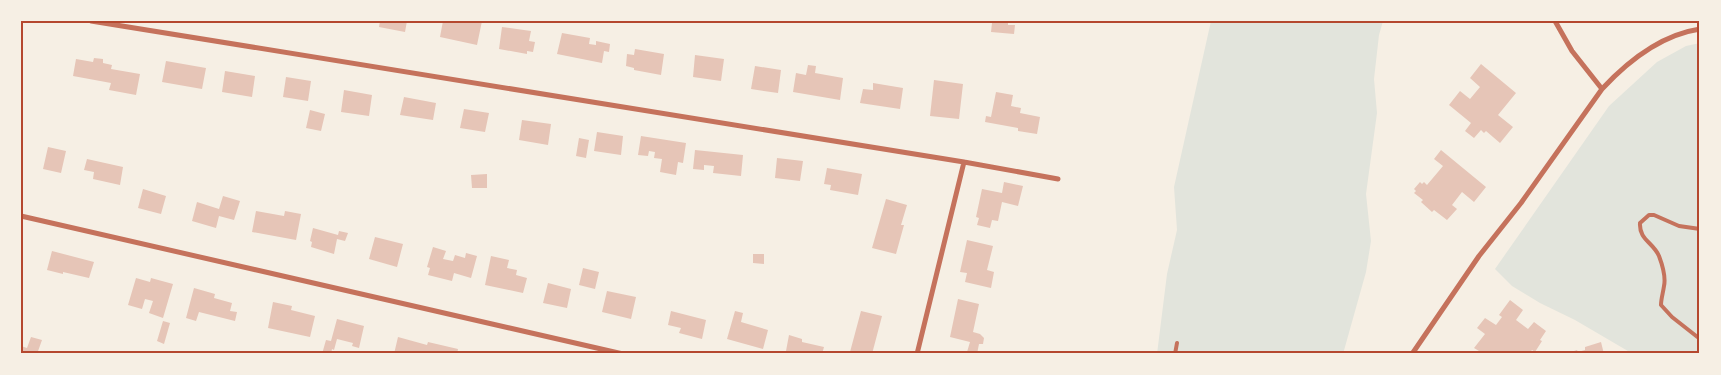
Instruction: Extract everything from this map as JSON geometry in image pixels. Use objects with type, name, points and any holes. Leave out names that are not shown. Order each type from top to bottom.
[{"type":"street","points":[[91,21],[964,162],[1058,179]]},
{"type":"street","points":[[1555,21],[1572,51],[1602,90]]},
{"type":"street","points":[[1412,354],[1479,256],[1521,203],[1602,90],[1616,74],[1637,56],[1682,32],[1700,29]]},
{"type":"street","points":[[917,354],[964,162]]},
{"type":"street","points":[[21,216],[624,354]]},
{"type":"lane","points":[[1700,229],[1679,226],[1654,215],[1649,215],[1640,223],[1639,230],[1641,235],[1655,248],[1662,265],[1665,280],[1662,305],[1672,317],[1700,339]]},
{"type":"lane","points":[[1175,354],[1177,343]]},
{"type":"shaded area","points":[[1211,21],[1383,21],[1379,35],[1374,79],[1377,113],[1366,194],[1371,241],[1366,272],[1343,354],[1157,354],[1167,274],[1177,230],[1174,187]]},
{"type":"shaded area","points":[[1700,43],[1700,354],[1633,354],[1512,286],[1495,269],[1609,106],[1657,62],[1686,46]]},
{"type":"building","points":[[380,21],[407,21],[405,32],[379,27]]},
{"type":"building","points":[[443,21],[482,21],[477,45],[440,37]]},
{"type":"building","points":[[995,21],[1008,21],[1008,25],[1015,25],[1014,34],[991,32],[992,23],[995,23]]},
{"type":"building","points":[[502,27],[531,31],[529,41],[535,42],[533,52],[527,51],[527,54],[499,49]]},
{"type":"building","points":[[562,33],[590,38],[589,44],[596,45],[596,41],[610,44],[609,52],[604,51],[602,63],[557,54]]},
{"type":"building","points":[[635,49],[664,54],[661,75],[634,70],[634,68],[626,66],[627,54],[634,55]]},
{"type":"building","points":[[695,55],[724,59],[721,81],[693,77]]},
{"type":"building","points":[[94,58],[103,59],[103,63],[112,65],[111,69],[140,74],[136,95],[109,90],[111,83],[73,76],[76,59],[93,62]]},
{"type":"building","points":[[166,61],[206,68],[202,89],[162,82]]},
{"type":"building","points":[[1481,64],[1516,93],[1498,115],[1513,127],[1500,143],[1486,131],[1484,133],[1481,130],[1474,138],[1465,131],[1471,123],[1449,105],[1460,91],[1470,99],[1480,87],[1470,78]]},
{"type":"building","points":[[808,65],[816,66],[815,73],[843,78],[840,100],[793,92],[796,73],[806,75]]},
{"type":"building","points":[[755,66],[781,70],[778,93],[751,89]]},
{"type":"building","points":[[225,71],[255,76],[252,97],[222,92]]},
{"type":"building","points":[[286,77],[311,81],[308,101],[283,97]]},
{"type":"building","points":[[934,80],[963,84],[959,119],[930,116]]},
{"type":"building","points":[[873,83],[903,88],[900,109],[860,103],[863,89],[873,90]]},
{"type":"building","points":[[344,90],[372,95],[369,116],[341,112]]},
{"type":"building","points":[[996,92],[1013,95],[1011,106],[1021,108],[1020,113],[1040,117],[1037,134],[1018,131],[1018,128],[985,122],[986,116],[991,117]]},
{"type":"building","points":[[404,97],[436,103],[433,120],[400,115]]},
{"type":"building","points":[[464,109],[489,113],[485,132],[460,128]]},
{"type":"building","points":[[310,110],[325,114],[321,131],[306,128]]},
{"type":"building","points":[[522,120],[551,124],[548,145],[519,140]]},
{"type":"building","points":[[597,132],[623,136],[621,155],[594,151]]},
{"type":"building","points":[[641,136],[686,143],[683,163],[678,162],[676,175],[660,172],[662,159],[654,158],[655,152],[649,151],[648,156],[638,155]]},
{"type":"building","points":[[579,138],[589,140],[586,158],[576,156]]},
{"type":"building","points":[[48,147],[66,151],[61,173],[43,169]]},
{"type":"building","points":[[695,150],[743,155],[741,176],[713,173],[714,166],[704,165],[704,170],[693,169]]},
{"type":"building","points":[[1441,150],[1486,187],[1474,202],[1462,192],[1452,205],[1457,209],[1447,220],[1434,210],[1432,212],[1421,202],[1423,200],[1414,193],[1416,191],[1414,189],[1420,182],[1422,184],[1424,182],[1427,185],[1443,166],[1434,159]]},
{"type":"building","points":[[777,158],[803,161],[800,181],[775,178]]},
{"type":"building","points":[[87,159],[123,167],[120,185],[93,179],[94,172],[84,170]]},
{"type":"building","points":[[827,168],[862,174],[858,195],[830,190],[831,185],[824,184]]},
{"type":"building","points":[[487,174],[487,188],[472,188],[471,175]]},
{"type":"building","points":[[1004,182],[1023,186],[1018,206],[1002,202],[998,221],[992,220],[990,228],[977,225],[979,218],[976,217],[982,189],[1002,193]]},
{"type":"building","points":[[143,189],[166,196],[161,214],[138,208]]},
{"type":"building","points":[[223,196],[240,201],[234,220],[219,216],[216,228],[192,221],[197,202],[219,209]]},
{"type":"building","points":[[886,199],[907,205],[896,254],[872,248]]},
{"type":"building","points":[[256,211],[284,216],[285,211],[301,214],[296,240],[252,232]]},
{"type":"building","points":[[313,228],[338,235],[339,231],[348,233],[345,241],[337,239],[334,254],[311,247],[312,242],[310,241]]},
{"type":"building","points":[[375,237],[403,244],[397,267],[369,259]]},
{"type":"building","points":[[967,240],[993,246],[987,270],[994,272],[991,288],[965,282],[967,273],[960,272]]},
{"type":"building","points":[[433,247],[446,251],[443,259],[453,261],[455,255],[465,258],[466,253],[477,256],[471,278],[454,273],[452,281],[428,275],[430,268],[427,267]]},
{"type":"building","points":[[52,251],[94,262],[89,278],[47,270]]},
{"type":"building","points":[[753,254],[764,254],[764,264],[753,263]]},
{"type":"building","points":[[491,256],[509,260],[507,268],[517,270],[516,275],[527,278],[523,293],[485,285]]},
{"type":"building","points":[[583,268],[599,272],[595,289],[579,285]]},
{"type":"building","points":[[136,278],[150,282],[151,278],[173,284],[163,318],[149,313],[153,301],[145,299],[142,309],[128,305]]},
{"type":"building","points":[[548,283],[571,289],[567,308],[543,303]]},
{"type":"building","points":[[194,288],[215,294],[214,298],[232,303],[230,311],[237,312],[235,321],[199,312],[196,321],[186,318]]},
{"type":"building","points":[[607,291],[636,297],[631,319],[602,312]]},
{"type":"building","points":[[958,299],[979,304],[973,332],[980,334],[984,338],[983,344],[979,344],[977,354],[967,352],[970,342],[950,337]]},
{"type":"building","points":[[1510,300],[1523,310],[1516,320],[1528,329],[1534,322],[1546,331],[1540,340],[1542,341],[1535,352],[1532,350],[1529,354],[1508,354],[1504,351],[1502,354],[1477,354],[1479,351],[1474,348],[1485,334],[1477,328],[1485,318],[1496,325],[1502,317],[1499,315]]},
{"type":"building","points":[[273,302],[292,306],[291,310],[315,316],[310,337],[268,328]]},
{"type":"building","points":[[671,311],[706,320],[702,339],[679,333],[681,328],[668,325]]},
{"type":"building","points":[[735,311],[743,313],[741,322],[768,330],[763,349],[727,339]]},
{"type":"building","points":[[861,311],[882,316],[872,354],[850,352]]},
{"type":"building","points":[[337,319],[364,326],[359,348],[352,346],[353,343],[337,339],[331,354],[322,354],[326,340],[331,341]]},
{"type":"building","points":[[163,321],[170,323],[164,344],[157,341]]},
{"type":"building","points":[[789,335],[802,339],[802,342],[824,347],[822,354],[795,354],[786,351]]},
{"type":"building","points":[[31,337],[42,340],[37,354],[21,354],[21,346],[27,348]]},
{"type":"building","points":[[398,337],[427,345],[428,342],[458,349],[457,354],[394,354]]},
{"type":"building","points":[[1601,342],[1604,354],[1565,354],[1577,350],[1578,352],[1585,350],[1585,347]]}]
